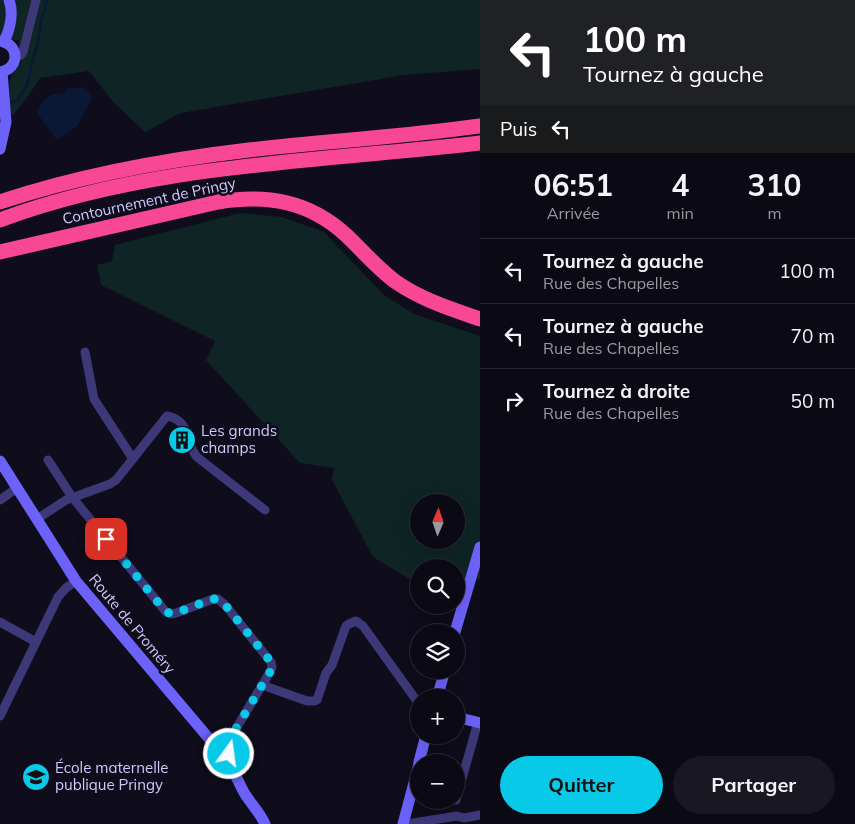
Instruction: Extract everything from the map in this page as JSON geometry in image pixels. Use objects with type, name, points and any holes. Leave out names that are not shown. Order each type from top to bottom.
[{"type":"highway","points":[[0,202],[67,182],[166,161],[251,150],[480,126]]},
{"type":"highway","points":[[0,220],[76,196],[169,177],[286,162],[480,143]]},
{"type":"highway","name":"Contournement de Pringy","points":[[0,252],[218,202],[242,199],[270,199],[308,210],[332,224],[382,270],[407,289],[436,303],[480,319]]},
{"type":"street","points":[[0,149],[5,129],[1,72],[14,64],[15,57],[13,49],[8,43],[2,42],[8,32],[12,14],[9,0]]},
{"type":"street","points":[[15,57],[23,52],[36,0]]},
{"type":"street","points":[[85,352],[94,399],[133,459]]},
{"type":"street","points":[[37,519],[66,500],[110,484],[121,476],[167,416],[180,420],[185,427],[191,447],[197,457],[265,510]]},
{"type":"street","name":"Route de Proméry","points":[[0,460],[76,581],[221,748]]},
{"type":"street","points":[[48,460],[72,497],[166,612],[172,614],[212,599],[218,599],[271,662],[270,672],[221,748],[228,750],[229,754],[226,760],[247,797],[266,824]]},
{"type":"street","points":[[0,500],[17,488]]},
{"type":"street","points":[[458,624],[480,547]]},
{"type":"street","points":[[0,716],[58,597],[76,581]]},
{"type":"street","points":[[0,622],[36,642]]},
{"type":"street","points":[[262,685],[307,701],[317,700],[326,673],[332,666],[346,626],[356,622],[363,626],[410,691]]},
{"type":"street","points":[[465,719],[479,723],[465,770]]},
{"type":"street","points":[[403,824],[410,797]]},
{"type":"street","points":[[455,809],[457,816]]},
{"type":"street","points":[[407,824],[457,816],[464,818],[480,815]]},
{"type":"green space","points":[[0,0],[480,0],[480,69],[404,75],[181,113],[145,132],[113,102],[89,71],[40,78],[13,115],[10,112],[9,83],[13,72],[22,62],[18,40],[7,41],[0,39]]},
{"type":"green space","points":[[240,213],[282,217],[324,232],[384,295],[414,314],[480,336],[480,579],[465,581],[465,559],[410,559],[410,580],[373,557],[332,480],[334,468],[300,463],[206,360],[215,341],[101,285],[97,265],[112,261],[115,245]]},
{"type":"water","points":[[85,87],[92,100],[77,126],[59,139],[55,138],[38,114],[38,108],[52,95],[65,93],[66,89]]},
{"type":"waterway","points":[[8,103],[18,99],[27,86],[47,0]]},
{"type":"place","name":"Les grands champs","points":[[182,440]]},
{"type":"place","name":"École maternelle publique Pringy","points":[[36,777]]},
{"type":"route","points":[[106,539],[166,612],[170,614],[176,613],[212,599],[218,599],[226,606],[271,662],[270,672],[225,747],[229,754]]}]
